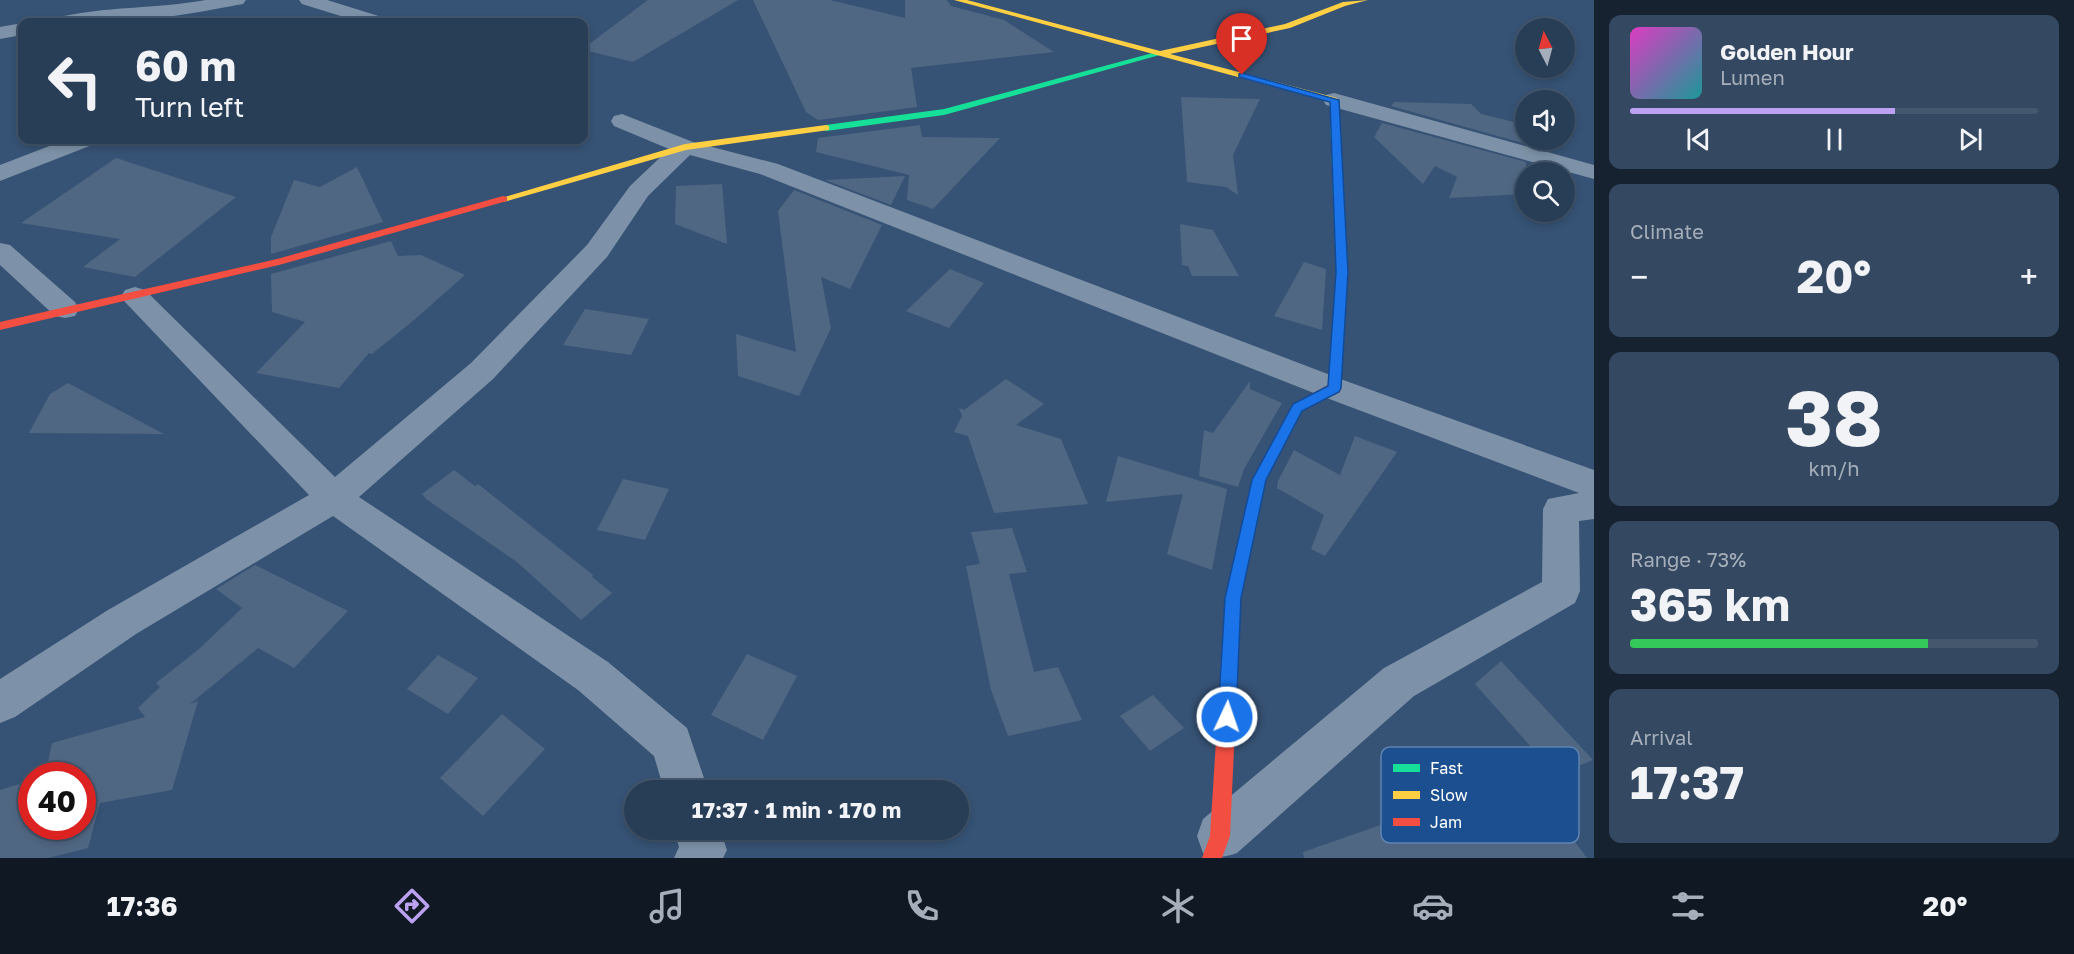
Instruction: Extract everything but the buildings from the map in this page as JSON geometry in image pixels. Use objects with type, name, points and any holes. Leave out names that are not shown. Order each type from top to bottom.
[{"type":"street","points":[[86,18],[176,11],[237,0]]},
{"type":"street","points":[[308,0],[351,18]]},
{"type":"street","points":[[958,0],[1163,53],[1594,172]]},
{"type":"street","points":[[0,326],[65,309],[135,296],[279,262],[685,147],[944,112],[1163,53],[1287,26],[1343,4],[1364,0]]},
{"type":"street","points":[[0,33],[18,30]]},
{"type":"street","points":[[1334,100],[1342,272],[1335,388]]},
{"type":"street","points":[[622,121],[685,147],[769,169],[1335,388],[1594,484]]},
{"type":"street","points":[[0,174],[74,144]]},
{"type":"street","points":[[0,703],[122,622],[334,498],[482,371],[597,251],[639,191],[685,147]]},
{"type":"street","points":[[0,251],[65,309]]},
{"type":"street","points":[[135,296],[334,498],[602,684],[672,743],[683,780]]},
{"type":"street","points":[[1216,847],[1233,598],[1259,480],[1297,408],[1335,388]]},
{"type":"street","points":[[1216,847],[1399,682],[1561,591],[1561,509],[1594,505]]},
{"type":"street","points":[[698,858],[703,850],[700,840]]},
{"type":"traffic: fast","points":[[826,128],[944,112],[1163,53]]},
{"type":"traffic: fast","points":[[1335,118],[1342,272],[1335,386]]},
{"type":"traffic: slow","points":[[958,0],[1334,100],[1335,118]]},
{"type":"traffic: slow","points":[[1163,53],[1287,26],[1343,4],[1364,0]]},
{"type":"traffic: slow","points":[[503,199],[685,147],[826,128]]},
{"type":"traffic: jam","points":[[0,326],[279,262],[503,199]]},
{"type":"traffic: jam","points":[[1212,858],[1220,836],[1233,598],[1259,480],[1297,408],[1335,389],[1335,386]]},
{"type":"route","points":[[1227,717],[1233,598],[1259,480],[1297,408],[1335,388],[1342,272],[1334,100],[1242,75]]}]
